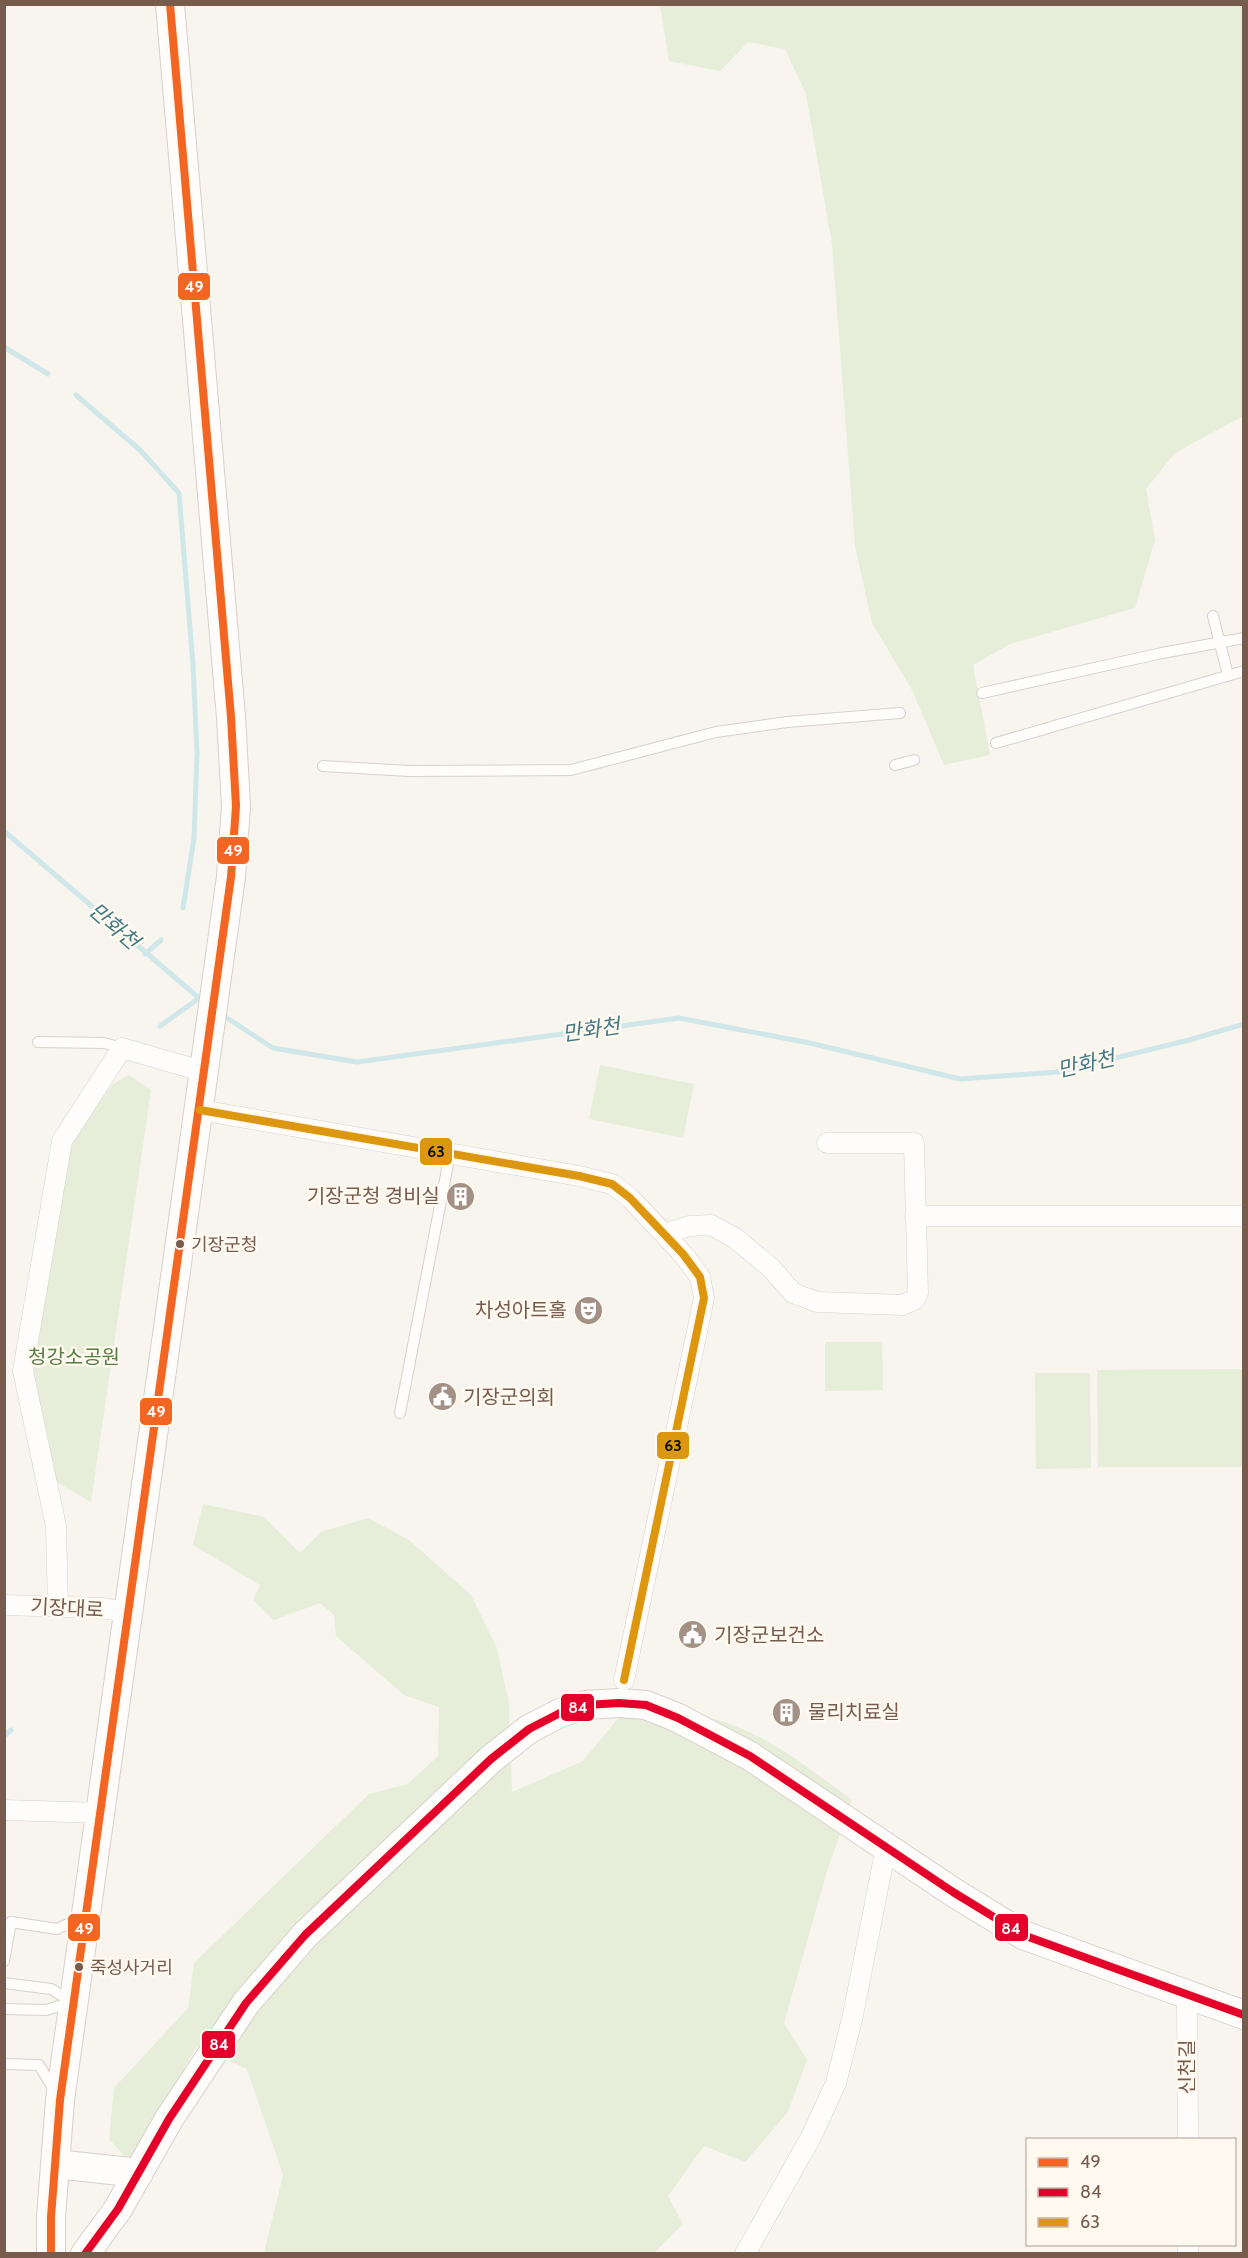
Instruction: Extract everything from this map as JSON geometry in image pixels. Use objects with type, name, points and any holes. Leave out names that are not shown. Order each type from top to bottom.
[{"type":"main road","name":"기장대로","points":[[51,2253],[60,2100],[206,1068],[231,877],[236,806],[170,4]]},
{"type":"main road","points":[[85,2253],[108,2225],[170,2119],[246,2003],[305,1935],[492,1759],[529,1729],[560,1713],[586,1705],[619,1703],[646,1705],[678,1718],[750,1756],[886,1847],[1002,1915],[1023,1935],[1244,2015]]},
{"type":"main road","points":[[56,2164],[139,2173]]},
{"type":"street","points":[[57,1607],[56,1526],[23,1371],[62,1141],[122,1048],[206,1068]]},
{"type":"street","points":[[200,1110],[612,1184],[664,1234],[700,1277],[704,1298],[624,1680]]},
{"type":"street","points":[[664,1234],[703,1224],[724,1231],[771,1268],[793,1293],[805,1299],[827,1304],[903,1305],[914,1300],[918,1293],[914,1143],[827,1143]]},
{"type":"street","points":[[915,1216],[1244,1216]]},
{"type":"street","name":"기장대로","points":[[4,1605],[101,1608],[129,1612]]},
{"type":"street","points":[[4,1810],[101,1813]]},
{"type":"street","points":[[746,2253],[810,2137],[836,2083],[854,2015],[886,1847]]},
{"type":"street","name":"신천길","points":[[1187,1994],[1188,2138]]},
{"type":"lane","points":[[1214,616],[1228,675]]},
{"type":"lane","points":[[982,693],[1162,653],[1244,638]]},
{"type":"lane","points":[[996,743],[1244,671]]},
{"type":"lane","points":[[323,766],[409,771],[571,770],[716,732],[788,722],[900,713]]},
{"type":"lane","points":[[895,765],[914,760]]},
{"type":"lane","points":[[38,1042],[104,1042],[122,1048]]},
{"type":"lane","points":[[400,1413],[450,1154]]},
{"type":"lane","points":[[4,1961],[11,1922],[57,1929],[86,1916]]},
{"type":"lane","points":[[4,1983],[51,1989],[73,2002]]},
{"type":"lane","points":[[4,2009],[46,2010],[73,2002]]},
{"type":"lane","points":[[4,2064],[39,2065],[60,2100]]},
{"type":"green space","points":[[660,5],[1243,5],[1243,416],[1175,453],[1146,489],[1155,540],[1135,608],[1010,644],[973,665],[990,755],[944,765],[912,690],[872,623],[855,546],[832,244],[806,94],[785,49],[748,42],[720,71],[669,61]]},
{"type":"green space","points":[[600,1065],[694,1084],[683,1138],[589,1119]]},
{"type":"green space","name":"청강소공원","points":[[129,1075],[151,1090],[91,1502],[56,1482],[33,1372],[69,1144],[113,1084]]},
{"type":"green space","points":[[825,1342],[882,1342],[883,1390],[825,1391]]},
{"type":"green space","points":[[1243,1369],[1243,1467],[1098,1467],[1097,1370]]},
{"type":"green space","points":[[1035,1373],[1090,1373],[1091,1468],[1036,1469]]},
{"type":"green space","points":[[203,1504],[264,1517],[300,1553],[321,1532],[368,1518],[409,1540],[471,1595],[497,1648],[509,1704],[512,1792],[583,1761],[633,1700],[700,1715],[740,1728],[798,1761],[852,1800],[827,1871],[784,2023],[807,2060],[788,2112],[745,2162],[704,2146],[668,2196],[683,2224],[654,2253],[264,2253],[283,2175],[247,2069],[197,2046],[130,2162],[109,2139],[114,2088],[188,2008],[194,1963],[369,1794],[408,1784],[438,1756],[439,1707],[404,1695],[336,1636],[334,1615],[320,1603],[274,1620],[253,1600],[260,1585],[193,1545]]},
{"type":"waterway","points":[[4,347],[48,374]]},
{"type":"waterway","points":[[76,395],[140,450],[179,493],[193,665],[197,753],[194,838],[183,908]]},
{"type":"waterway","name":"만화천","points":[[4,831],[206,1004]]},
{"type":"waterway","points":[[145,954],[161,940]]},
{"type":"waterway","points":[[160,1026],[198,999]]},
{"type":"waterway","name":"만화천","points":[[221,1014],[273,1048],[357,1062],[679,1018],[810,1043],[960,1079],[1058,1072],[1244,1024]]},
{"type":"waterway","points":[[4,1736],[11,1730]]},
{"type":"transit line","name":"49","points":[[51,2254],[51,2217],[60,2100],[231,877],[236,806],[231,717],[170,4]]},
{"type":"transit line","name":"63","points":[[200,1110],[579,1176],[612,1184],[630,1198],[683,1254],[700,1277],[704,1298],[624,1680]]},
{"type":"transit line","name":"84","points":[[85,2254],[118,2209],[169,2119],[246,2003],[305,1935],[491,1759],[529,1729],[560,1713],[586,1705],[619,1703],[646,1705],[678,1718],[750,1756],[953,1892],[1023,1935],[1244,2015]]},
{"type":"place","name":"기장군청 경비실","points":[[461,1196]]},
{"type":"place","name":"기장군청","points":[[180,1244]]},
{"type":"place","name":"차성아트홀","points":[[588,1310]]},
{"type":"place","name":"기장군의회","points":[[442,1397]]},
{"type":"place","name":"기장군보건소","points":[[693,1635]]},
{"type":"place","name":"물리치료실","points":[[787,1712]]},
{"type":"place","name":"죽성사거리","points":[[79,1967]]}]
